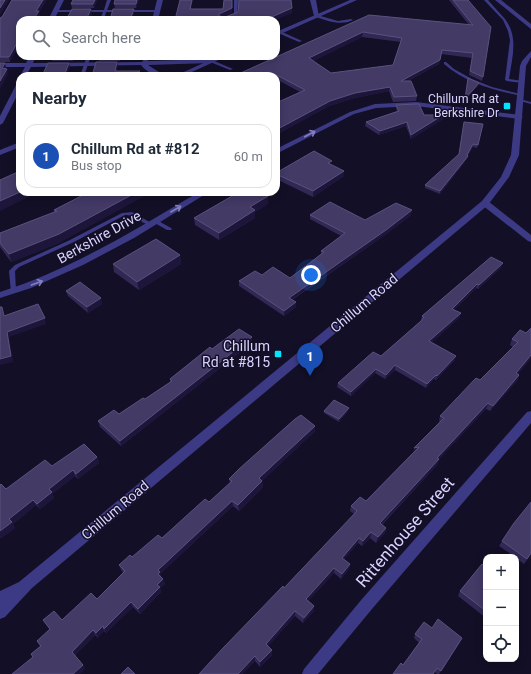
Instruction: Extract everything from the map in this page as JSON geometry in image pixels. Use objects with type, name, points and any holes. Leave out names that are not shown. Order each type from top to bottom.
[{"type":"street","points":[[53,16],[61,0]]},
{"type":"street","points":[[156,16],[160,0]]},
{"type":"street","points":[[313,0],[317,16]]},
{"type":"street","points":[[280,32],[354,0]]},
{"type":"street","points":[[498,0],[531,27]]},
{"type":"street","name":"Chillum Road","points":[[0,612],[27,583],[485,203],[505,177],[515,155],[520,117],[525,99],[522,82],[524,62],[531,53]]},
{"type":"street","points":[[25,72],[31,60]]},
{"type":"street","points":[[0,65],[86,64],[133,60]]},
{"type":"street","points":[[145,60],[147,68],[154,72]]},
{"type":"street","points":[[178,60],[211,61]]},
{"type":"street","points":[[187,72],[211,61]]},
{"type":"street","points":[[0,123],[16,91]]},
{"type":"street","points":[[280,150],[352,113],[375,106],[416,104],[520,117]]},
{"type":"street","points":[[0,153],[16,146]]},
{"type":"street","name":"Berkshire Drive","points":[[0,295],[61,273],[86,261],[198,196]]},
{"type":"street","points":[[485,203],[531,239]]},
{"type":"street","name":"Rittenhouse Street","points":[[308,674],[531,415]]},
{"type":"street","name":"Chillum Road","points":[[0,598],[27,583]]},
{"type":"lane","points":[[103,16],[109,0]]},
{"type":"lane","points":[[233,16],[236,15],[236,0]]},
{"type":"lane","points":[[486,0],[501,16],[510,31],[512,40],[508,80],[522,82]]},
{"type":"lane","points":[[56,11],[157,11]]},
{"type":"lane","points":[[317,16],[335,22],[351,20]]},
{"type":"lane","points":[[280,34],[300,41]]},
{"type":"lane","points":[[83,72],[88,60]]},
{"type":"lane","points":[[211,61],[231,69]]},
{"type":"lane","points":[[445,64],[454,72],[471,80],[525,99]]},
{"type":"lane","points":[[13,291],[12,271],[17,266],[72,241],[124,214],[132,213],[169,229]]},
{"type":"building","points":[[0,0],[5,0],[0,8]]},
{"type":"building","points":[[12,0],[43,0],[36,11],[39,11],[36,16],[16,16],[16,45],[9,57],[0,57],[0,18]]},
{"type":"building","points":[[73,0],[95,0],[93,4],[71,4]]},
{"type":"building","points":[[115,0],[137,0],[136,4],[114,4]]},
{"type":"building","points":[[180,0],[192,0],[190,9],[223,9],[224,0],[232,0],[232,8],[219,14],[219,16],[176,16]]},
{"type":"building","points":[[239,0],[291,0],[292,8],[274,16],[228,16],[238,12]]},
{"type":"building","points":[[453,0],[468,0],[491,27],[483,77],[470,71],[473,53],[442,50],[440,60],[401,81],[411,81],[417,96],[394,97],[390,87],[355,93],[330,101],[280,128],[280,101],[305,90],[280,77],[280,72],[243,72],[269,60],[280,60],[280,55],[369,15],[473,25]],"holes":[[[363,32],[402,38],[393,65],[331,73],[309,58]]]},
{"type":"building","points":[[72,9],[91,9],[88,16],[68,16]]},
{"type":"building","points":[[113,9],[134,9],[131,16],[111,16]]},
{"type":"building","points":[[96,62],[117,62],[115,71],[140,71],[138,72],[93,72]]},
{"type":"building","points":[[0,63],[5,63],[2,68],[7,69],[0,81]]},
{"type":"building","points":[[48,63],[69,63],[66,72],[44,72]]},
{"type":"building","points":[[468,78],[479,83],[465,99]]},
{"type":"building","points":[[419,104],[424,115],[443,115],[411,135],[407,122],[380,131],[366,122],[399,111],[396,105]]},
{"type":"building","points":[[464,122],[483,124],[478,145],[473,144],[467,155],[468,156],[440,191],[425,185],[459,154]]},
{"type":"building","points":[[314,151],[332,161],[328,163],[344,171],[313,191],[280,176],[280,171]]},
{"type":"building","points":[[16,173],[16,194],[0,201],[0,180]]},
{"type":"building","points":[[81,196],[130,196],[59,234],[9,254],[0,243],[0,233],[57,211],[54,210]]},
{"type":"building","points":[[232,196],[268,196],[250,207],[255,210],[219,233],[194,218]]},
{"type":"building","points":[[330,202],[365,220],[396,203],[412,210],[289,298],[296,302],[284,311],[239,281],[255,271],[262,275],[273,267],[290,278],[324,252],[321,251],[345,233],[310,215]]},
{"type":"building","points":[[156,239],[180,255],[137,282],[113,264]]},
{"type":"building","points":[[491,257],[503,263],[479,285],[477,284],[452,309],[461,313],[429,341],[456,356],[437,376],[436,375],[427,384],[395,365],[386,375],[376,369],[351,392],[338,383],[373,352],[381,356],[421,321],[424,317],[422,316]]},
{"type":"building","points":[[80,282],[101,298],[87,307],[66,291]]},
{"type":"building","points":[[38,304],[45,318],[7,332],[11,356],[0,359],[0,307],[2,307],[4,316]]},
{"type":"building","points":[[531,328],[531,355],[516,373],[519,375],[493,406],[488,403],[380,523],[386,528],[378,537],[371,532],[363,541],[359,538],[342,558],[350,564],[342,574],[334,568],[306,599],[314,606],[304,618],[295,611],[266,644],[272,650],[260,662],[255,656],[238,674],[199,674],[357,511],[351,506],[360,497],[366,501],[419,447],[414,448],[444,418],[440,416],[476,378],[480,380],[518,342],[512,339],[520,330],[526,333]]},
{"type":"building","points":[[239,329],[252,337],[120,441],[98,421],[114,410],[119,414],[143,398],[145,399],[172,381],[170,379],[210,347],[212,349]]},
{"type":"building","points":[[334,400],[349,408],[339,419],[324,411]]},
{"type":"building","points":[[301,415],[315,426],[259,478],[262,481],[238,505],[232,501],[158,570],[160,572],[158,574],[163,579],[157,585],[160,587],[138,609],[131,602],[104,629],[103,626],[96,633],[93,630],[72,652],[83,665],[73,674],[12,674],[33,657],[31,654],[41,646],[37,641],[50,629],[43,620],[54,611],[62,620],[91,593],[97,599],[125,571],[119,565],[130,555],[132,557],[158,535],[162,538],[205,499],[209,502],[232,481],[229,479],[239,469]]},
{"type":"building","points":[[84,444],[97,457],[76,474],[73,470],[49,489],[52,492],[37,504],[33,500],[9,519],[12,522],[0,531],[0,485],[1,484],[6,489],[45,460],[52,466]]},
{"type":"building","points":[[531,502],[531,553],[527,559],[502,541]]},
{"type":"building","points":[[482,564],[483,565],[483,609],[460,591]]},
{"type":"building","points":[[438,619],[462,638],[441,671],[437,668],[433,674],[393,674],[401,663],[403,665],[422,639],[415,634],[424,622],[432,628]]},
{"type":"building","points":[[128,667],[135,674],[121,674]]},
{"type":"place","name":"Chillum Rd at Berkshire Dr","points":[[507,106]]},
{"type":"place","name":"Chillum Rd at #815","points":[[278,354]]},
{"type":"place","name":"Chillum Rd at #812","points":[[310,376]]}]
